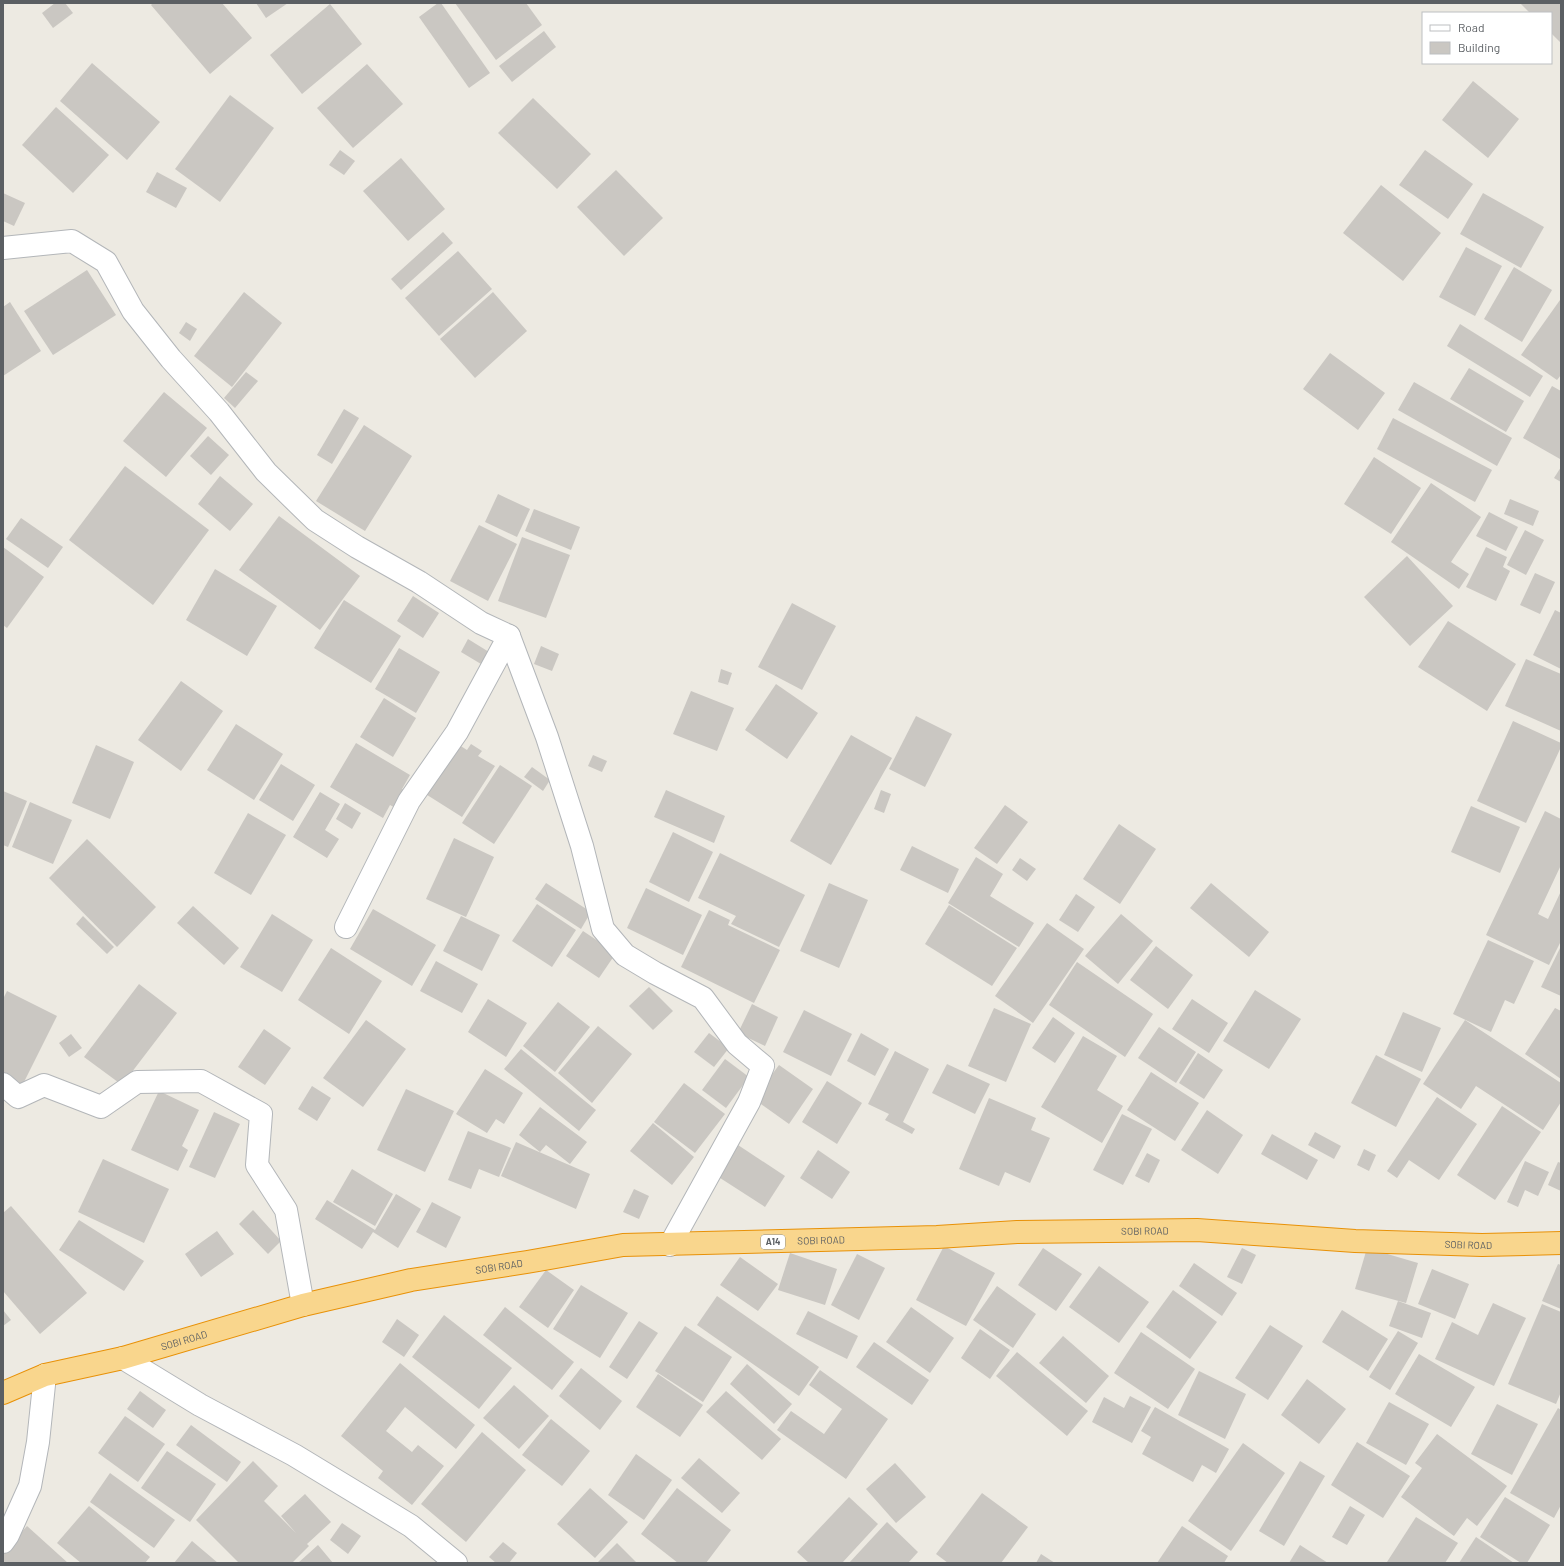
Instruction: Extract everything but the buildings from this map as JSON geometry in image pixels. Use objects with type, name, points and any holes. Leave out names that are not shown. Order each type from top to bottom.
[{"type":"highway","name":"SOBI ROAD","points":[[3,1392],[45,1375],[123,1358],[303,1305],[411,1280],[623,1245],[929,1238],[1017,1232],[1197,1230],[1371,1241],[1482,1245],[1561,1243]]},
{"type":"street","points":[[3,248],[72,241],[106,262],[133,311],[171,359],[219,412],[266,472],[315,520],[356,547],[419,582],[481,623],[509,636],[550,744],[582,846],[603,929],[625,955],[655,973],[703,998],[737,1044],[763,1066],[749,1102],[670,1245]]},
{"type":"street","points":[[346,927],[409,801],[457,732],[509,636]]},
{"type":"street","points":[[3,1084],[18,1097],[44,1085],[101,1107],[137,1082],[201,1081],[261,1114],[257,1165],[286,1210],[303,1305]]},
{"type":"street","points":[[123,1358],[200,1405],[294,1454],[411,1526],[456,1563]]},
{"type":"street","points":[[3,1542],[8,1535],[30,1486],[38,1442],[45,1375]]}]
